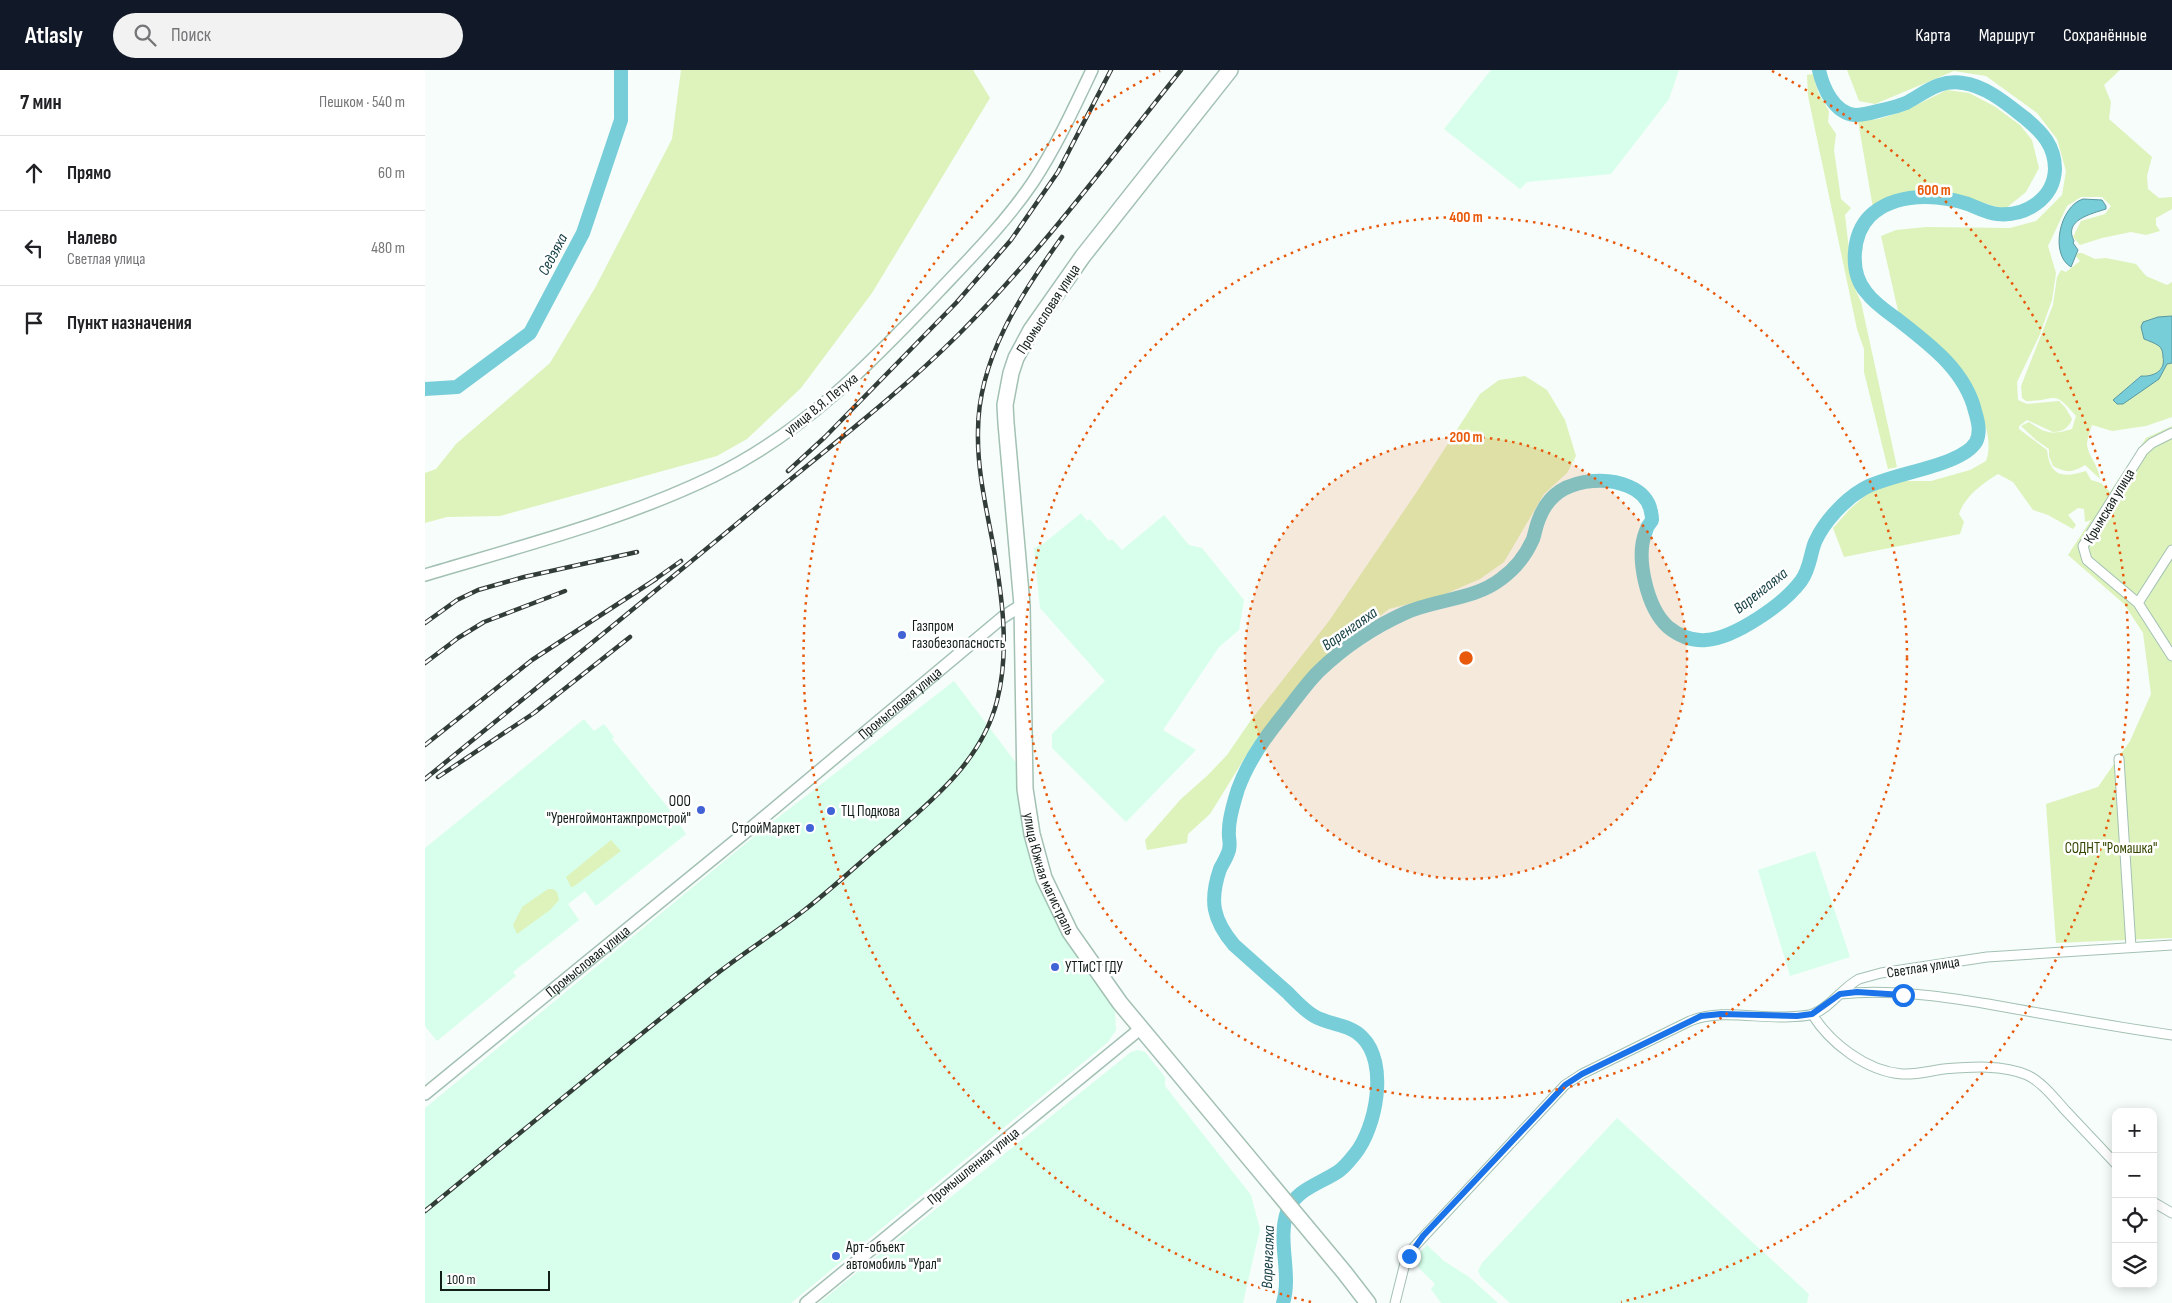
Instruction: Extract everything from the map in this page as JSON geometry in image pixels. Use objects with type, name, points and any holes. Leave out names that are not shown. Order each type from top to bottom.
[{"type":"highway","name":"Промысловая улица","points":[[1022,604],[1006,423],[1007,387],[1016,358],[1031,330],[1083,256],[1229,70]]},
{"type":"highway","name":"улица Южная магистраль","points":[[1022,604],[1023,764],[1028,814],[1038,858],[1051,894],[1070,932],[1140,1029],[1311,1232],[1367,1303]]},
{"type":"main road","name":"улица В.Я. Петуха","points":[[425,575],[581,528],[676,492],[740,462],[804,421],[846,386],[883,350],[1010,214],[1047,160],[1092,70]]},
{"type":"main road","name":"Промысловая улица","points":[[425,1094],[1022,604]]},
{"type":"main road","name":"Промышленная улица","points":[[806,1303],[1140,1029]]},
{"type":"street","name":"Крымская улица","points":[[2172,433],[2151,443],[2143,451],[2083,546],[2087,560],[2138,603],[2172,656]]},
{"type":"street","points":[[2138,603],[2172,550]]},
{"type":"street","points":[[2119,759],[2131,947]]},
{"type":"street","name":"Светлая улица","points":[[1812,1014],[1859,978],[1881,973],[1987,957],[2172,945]]},
{"type":"street","points":[[1840,994],[1857,992],[1957,998],[2083,1022],[2172,1035]]},
{"type":"street","points":[[1395,1303],[1405,1263],[1414,1247],[1572,1079],[1701,1016],[1721,1014],[1775,1017],[1812,1014],[1822,1028],[1849,1052],[1870,1064],[1890,1071],[1902,1074],[1945,1069],[1997,1068],[2028,1076],[2052,1096],[2112,1160]]},
{"type":"street","points":[[2157,1205],[2172,1214]]},
{"type":"shaded area","points":[[1491,70],[1679,70],[1669,99],[1611,174],[1527,182],[1520,189],[1444,129]]},
{"type":"shaded area","points":[[1081,513],[1087,521],[1090,519],[1109,541],[1112,539],[1122,550],[1164,515],[1189,545],[1202,548],[1244,600],[1239,630],[1219,647],[1163,730],[1196,750],[1126,822],[1052,748],[1052,734],[1105,681],[1040,608],[1034,548],[1043,544]]},
{"type":"shaded area","points":[[954,681],[1017,764],[1026,834],[1115,1012],[1116,1030],[1108,1042],[791,1303],[425,1303],[425,1108],[762,830]]},
{"type":"shaded area","points":[[584,719],[594,731],[604,724],[614,737],[612,739],[666,805],[686,834],[596,906],[585,891],[568,904],[579,920],[513,972],[516,976],[437,1041],[425,1026],[425,848]]},
{"type":"shaded area","points":[[1815,851],[1850,957],[1790,976],[1758,870]]},
{"type":"shaded area","points":[[1138,1050],[1145,1052],[1165,1077],[1165,1086],[1251,1195],[1260,1229],[1243,1303],[819,1303],[1131,1052]]},
{"type":"shaded area","points":[[1617,1118],[1809,1294],[1807,1303],[1510,1303],[1481,1277],[1478,1271],[1482,1263]]},
{"type":"shaded area","points":[[1427,1245],[1444,1261],[1469,1277],[1498,1303],[1441,1303],[1431,1289],[1435,1284],[1412,1261]]},
{"type":"green space","points":[[681,70],[973,70],[990,98],[872,293],[801,388],[747,439],[717,456],[500,516],[447,517],[425,523],[425,473],[436,469],[456,444],[550,363],[595,288],[672,139]]},
{"type":"green space","name":"СОДНТ \"Ромашка\"","points":[[1847,70],[2120,70],[2104,85],[2111,102],[2109,119],[2152,157],[2147,176],[2148,189],[2159,198],[2172,197],[2172,209],[2156,218],[2156,225],[2160,231],[2146,235],[2131,232],[2080,245],[2073,237],[2081,221],[2105,214],[2111,206],[2102,197],[2081,197],[2067,206],[2048,246],[2056,273],[2052,300],[2040,334],[2017,382],[2018,400],[2027,404],[2059,401],[2072,419],[2065,429],[2059,431],[2053,432],[2027,420],[2019,426],[2019,429],[2047,450],[2051,466],[2059,473],[2064,475],[2086,471],[2091,480],[2101,483],[2110,492],[2146,438],[2172,426],[2172,938],[2056,943],[2046,804],[2098,787],[2130,741],[2151,694],[2143,633],[2124,604],[2068,555],[2091,520],[2085,522],[2084,509],[2078,508],[2068,515],[2076,525],[2073,529],[2048,515],[2033,510],[2013,482],[1998,474],[1980,486],[1961,508],[1959,514],[1964,522],[1960,534],[1844,557],[1833,528],[1868,493],[1902,481],[1931,481],[1970,470],[1986,461],[1989,446],[1978,402],[1971,385],[1962,371],[1941,347],[1899,315],[1881,236],[1896,230],[1926,227],[2010,228],[2036,221],[2062,195],[2066,171],[2057,139],[2037,113],[1986,76],[1954,71],[1875,104],[1859,101]]},
{"type":"green space","points":[[1813,74],[1818,92],[1829,111],[1828,122],[1836,134],[1834,150],[1841,199],[1851,208],[1845,215],[1853,284],[1861,302],[1897,467],[1888,469],[1864,372],[1864,349],[1857,329],[1808,96],[1807,75]]},
{"type":"green space","points":[[1947,90],[1969,93],[1994,106],[2020,125],[2032,140],[2039,168],[2026,192],[2005,209],[1955,196],[1923,193],[1906,195],[1873,208],[1858,121],[1879,119],[1904,111]]},
{"type":"green space","points":[[2078,253],[2095,259],[2106,258],[2136,264],[2146,276],[2167,285],[2172,282],[2172,316],[2158,317],[2143,322],[2141,327],[2144,339],[2161,348],[2163,366],[2154,374],[2140,376],[2113,400],[2123,404],[2159,379],[2167,364],[2172,363],[2172,417],[2146,426],[2112,431],[2092,425],[2087,445],[2100,479],[2085,465],[2076,470],[2069,471],[2053,466],[2049,456],[2049,449],[2021,426],[2029,422],[2040,429],[2054,433],[2072,429],[2076,416],[2063,402],[2054,398],[2026,401],[2022,398],[2021,386],[2053,305],[2057,277],[2061,270],[2066,272],[2080,261],[2076,256]]},
{"type":"green space","points":[[1525,376],[1547,390],[1565,420],[1576,456],[1567,473],[1544,494],[1504,562],[1480,579],[1443,595],[1389,609],[1317,665],[1257,738],[1210,814],[1188,834],[1187,843],[1147,850],[1145,840],[1181,799],[1227,755],[1251,720],[1329,621],[1418,490],[1480,394],[1499,380]]},
{"type":"green space","points":[[611,840],[621,851],[571,887],[566,877]]},
{"type":"green space","points":[[548,889],[553,889],[557,892],[559,900],[550,910],[517,934],[513,925],[522,907]]},
{"type":"water","points":[[2083,199],[2102,200],[2106,209],[2086,216],[2075,223],[2072,228],[2073,243],[2078,250],[2071,267],[2064,261],[2060,252],[2060,231],[2068,211],[2075,203]]},
{"type":"water","points":[[2172,316],[2172,363],[2167,364],[2159,379],[2123,404],[2117,404],[2113,400],[2141,376],[2154,374],[2163,366],[2161,348],[2144,339],[2141,327],[2143,322],[2158,317]]},
{"type":"waterway","name":"Седэяха","points":[[425,389],[457,387],[530,333],[583,233],[621,120],[621,70]]},
{"type":"waterway","name":"Варенгаяха","points":[[1283,1303],[1286,1281],[1283,1234],[1287,1212],[1291,1204],[1302,1192],[1339,1171],[1355,1154],[1369,1128],[1377,1096],[1375,1063],[1370,1048],[1362,1037],[1352,1030],[1320,1019],[1303,1008],[1234,945],[1221,927],[1215,910],[1214,901],[1217,880],[1229,850],[1230,820],[1238,789],[1251,761],[1262,744],[1304,688],[1319,671],[1339,654],[1360,638],[1382,625],[1417,608],[1479,591],[1501,579],[1520,561],[1527,551],[1543,510],[1553,497],[1567,487],[1584,482],[1611,481],[1620,483],[1629,486],[1643,496],[1648,503],[1652,519],[1647,527],[1643,542],[1643,568],[1645,582],[1654,608],[1668,627],[1681,635],[1701,640],[1718,638],[1744,627],[1783,600],[1793,590],[1806,572],[1819,534],[1829,519],[1856,494],[1875,483],[1956,458],[1968,451],[1978,438],[1977,419],[1970,396],[1954,370],[1933,348],[1880,307],[1866,292],[1857,274],[1855,264],[1856,243],[1859,233],[1870,216],[1880,208],[1904,199],[1917,197],[1944,198],[1997,214],[2007,214],[2027,209],[2044,197],[2053,180],[2055,169],[2050,146],[2042,134],[2011,107],[1996,96],[1972,85],[1954,82],[1939,85],[1904,104],[1871,113],[1855,115],[1841,110],[1835,105],[1823,84],[1819,70]]},
{"type":"railway","points":[[788,471],[825,437],[956,303],[1011,240],[1058,172],[1111,70]]},
{"type":"railway","points":[[425,779],[866,418],[937,356],[989,303],[1046,239],[1181,70]]},
{"type":"railway","points":[[425,1211],[710,979],[824,894],[939,794],[968,760],[980,742],[990,722],[997,701],[1001,682],[1004,643],[1002,603],[979,459],[978,431],[980,404],[985,378],[1005,328],[1017,304],[1062,237]]},
{"type":"railway","points":[[425,623],[457,600],[478,590],[524,577],[637,552]]},
{"type":"railway","points":[[650,583],[681,561]]},
{"type":"railway","points":[[425,745],[532,660],[656,579]]},
{"type":"railway","points":[[425,663],[458,638],[484,622],[565,591]]},
{"type":"railway","points":[[438,777],[534,713],[630,637]]},
{"type":"place","name":"Газпром газобезопасность","points":[[902,635]]},
{"type":"place","name":"ООО \"Уренгоймонтажпромстрой\"","points":[[701,810]]},
{"type":"place","name":"ТЦ Подкова","points":[[831,811]]},
{"type":"place","name":"СтройМаркет","points":[[810,828]]},
{"type":"place","name":"УТТиСТ ГДУ","points":[[1055,967]]},
{"type":"place","name":"Арт-объект автомобиль \"Урал\"","points":[[836,1256]]},
{"type":"route","points":[[1409,1256],[1423,1236],[1572,1079],[1701,1016],[1721,1014],[1775,1017],[1797,1016],[1812,1014],[1840,994],[1857,992],[1903,995]]}]
